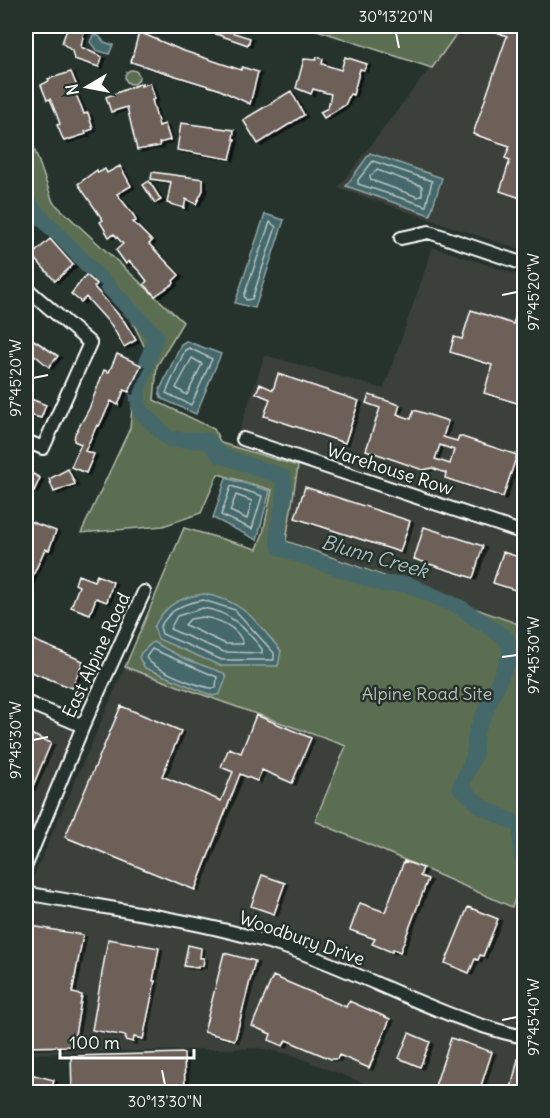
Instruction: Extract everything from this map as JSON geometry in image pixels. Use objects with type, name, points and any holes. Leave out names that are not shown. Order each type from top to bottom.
[{"type":"street","points":[[402,238],[429,232],[525,264]]},
{"type":"street","points":[[26,288],[90,343],[43,448],[26,441]]},
{"type":"street","name":"Warehouse Row","points":[[243,439],[525,533]]},
{"type":"street","name":"East Alpine Road","points":[[26,865],[83,726],[144,592]]},
{"type":"street","points":[[26,702],[83,726]]},
{"type":"street","name":"Woodbury Drive","points":[[26,893],[262,940],[477,1024],[525,1037]]},
{"type":"shaded area","points":[[462,26],[524,26],[524,251],[338,188]]},
{"type":"shaded area","points":[[433,247],[524,277],[524,626],[286,541],[298,466],[234,446],[265,355],[384,389]]},
{"type":"shaded area","points":[[125,667],[346,746],[315,821],[512,906],[524,876],[524,1030],[479,1019],[296,942],[198,918],[29,887]]},
{"type":"shaded area","points":[[26,710],[74,729],[26,846]]},
{"type":"shaded area","points":[[26,900],[228,938],[297,959],[440,1018],[502,1040],[524,1044],[524,1092],[386,1092],[292,1055],[259,1048],[26,1054]]},
{"type":"green space","points":[[305,26],[462,26],[432,68]]},
{"type":"green space","points":[[129,70],[135,70],[139,77],[135,84],[129,84],[125,80],[125,74]]},
{"type":"green space","name":"Alpine Road Site","points":[[26,125],[53,202],[183,322],[157,366],[154,400],[214,429],[221,443],[298,466],[286,541],[524,626],[524,876],[512,907],[315,821],[346,746],[125,667],[184,528],[257,549],[263,533],[272,490],[218,474],[201,513],[163,526],[81,533],[130,428],[134,389],[147,352],[132,321],[26,203]]},
{"type":"water","points":[[93,35],[113,45],[109,54],[96,50],[90,42]]},
{"type":"water","points":[[370,153],[442,178],[430,215],[346,186]]},
{"type":"water","points":[[265,214],[284,220],[255,308],[235,303]]},
{"type":"water","points":[[186,341],[221,354],[196,414],[162,399],[159,392],[181,344]]},
{"type":"water","points":[[226,478],[270,491],[257,540],[213,518]]},
{"type":"water","points":[[204,594],[229,602],[248,614],[281,651],[278,666],[221,666],[158,639],[154,627],[168,608],[188,597]]},
{"type":"water","points":[[153,642],[185,659],[224,673],[226,678],[220,694],[213,696],[145,668],[139,658]]},
{"type":"building","points":[[68,26],[85,26],[81,47],[102,57],[99,67],[74,59],[72,51],[62,43]]},
{"type":"building","points":[[193,26],[212,26],[250,38],[248,45]]},
{"type":"building","points":[[481,26],[525,26],[525,189],[521,198],[500,191],[510,160],[505,158],[510,146],[473,134],[507,36]]},
{"type":"building","points":[[139,32],[181,50],[241,70],[242,67],[258,72],[250,104],[218,89],[131,62]]},
{"type":"building","points":[[317,57],[323,59],[322,64],[341,70],[345,57],[367,64],[364,70],[360,69],[353,95],[350,94],[345,105],[324,118],[320,112],[328,108],[331,94],[313,89],[311,94],[296,88],[304,59],[316,60]]},
{"type":"building","points":[[71,72],[78,89],[74,90],[84,114],[88,113],[93,129],[85,132],[86,134],[64,141],[57,125],[60,124],[56,113],[41,85],[49,81],[48,79]]},
{"type":"building","points":[[142,83],[141,86],[150,83],[159,126],[165,124],[170,140],[159,143],[160,146],[137,150],[127,107],[111,112],[106,97]]},
{"type":"building","points":[[291,91],[304,115],[258,144],[243,120]]},
{"type":"building","points":[[181,123],[234,130],[233,139],[235,139],[230,159],[177,150]]},
{"type":"building","points":[[120,166],[131,186],[117,194],[134,216],[136,221],[133,222],[152,241],[149,244],[179,275],[173,281],[174,283],[155,296],[144,284],[147,281],[140,272],[129,261],[126,264],[116,250],[123,244],[114,234],[109,237],[100,222],[103,220],[78,184],[97,170],[98,173],[105,169],[107,173]]},
{"type":"building","points":[[152,172],[203,179],[203,190],[196,204],[186,199],[184,208],[167,203],[171,182],[151,179]]},
{"type":"building","points":[[149,181],[161,200],[155,203],[143,185]]},
{"type":"building","points":[[50,239],[73,265],[55,281],[32,255]]},
{"type":"building","points":[[86,275],[97,284],[94,287],[124,321],[136,340],[124,347],[112,326],[86,297],[81,302],[71,294]]},
{"type":"building","points":[[523,293],[525,391],[522,390],[517,403],[484,393],[492,365],[450,352],[454,337],[462,339],[471,310],[513,324]]},
{"type":"building","points":[[26,335],[58,356],[49,367],[26,348]]},
{"type":"building","points":[[117,354],[141,365],[129,392],[124,390],[118,405],[111,401],[99,426],[97,425],[85,451],[94,454],[86,473],[71,467],[81,444],[74,441],[75,434],[89,409],[104,370],[109,372]]},
{"type":"building","points":[[278,374],[359,401],[345,443],[264,416],[270,399],[256,393],[260,384],[273,390]]},
{"type":"building","points":[[369,395],[400,405],[397,414],[411,419],[414,410],[448,421],[443,437],[457,441],[459,436],[517,455],[503,497],[445,478],[446,473],[432,468],[423,470],[366,450],[380,408],[366,403]],"holes":[[[440,445],[454,450],[450,464],[435,459]]]},
{"type":"building","points":[[26,397],[46,405],[41,418],[26,414]]},
{"type":"building","points":[[68,469],[75,484],[54,492],[49,479]]},
{"type":"building","points":[[26,470],[40,478],[34,491],[26,488]]},
{"type":"building","points":[[305,487],[410,521],[400,552],[295,518]]},
{"type":"building","points":[[26,520],[56,531],[49,550],[45,549],[26,591],[26,556],[30,543],[26,541]]},
{"type":"building","points":[[424,527],[483,546],[473,578],[414,559]]},
{"type":"building","points":[[503,552],[525,559],[525,593],[493,583]]},
{"type":"building","points":[[78,575],[94,581],[97,575],[113,582],[107,602],[96,598],[90,614],[71,607],[79,586],[75,584]]},
{"type":"building","points":[[26,637],[83,661],[72,688],[26,670]]},
{"type":"building","points":[[121,706],[181,731],[162,776],[221,801],[233,772],[221,767],[229,748],[241,753],[256,715],[311,738],[292,783],[262,770],[257,781],[240,774],[195,890],[65,837]]},
{"type":"building","points":[[26,732],[51,743],[32,788],[26,786]]},
{"type":"building","points":[[404,861],[423,868],[420,876],[428,879],[400,952],[393,949],[392,952],[372,944],[375,939],[350,930],[360,903],[385,912]]},
{"type":"building","points":[[262,875],[285,883],[274,914],[251,906]]},
{"type":"building","points":[[468,907],[498,919],[483,956],[480,955],[478,960],[475,959],[469,973],[445,963]]},
{"type":"building","points":[[26,925],[83,935],[72,993],[82,995],[73,1046],[26,1047]]},
{"type":"building","points":[[108,939],[159,948],[143,1039],[134,1037],[133,1042],[125,1040],[126,1036],[92,1030]]},
{"type":"building","points":[[188,945],[201,948],[200,958],[204,958],[203,966],[198,966],[198,968],[184,966]]},
{"type":"building","points":[[224,953],[255,961],[235,1040],[204,1032]]},
{"type":"building","points":[[273,976],[346,1007],[349,1001],[390,1019],[369,1068],[339,1055],[337,1059],[331,1059],[286,1040],[283,1046],[269,1040],[271,1034],[252,1026]]},
{"type":"building","points":[[409,1033],[430,1042],[420,1067],[399,1058]]},
{"type":"building","points":[[451,1038],[492,1052],[479,1092],[433,1092]]},
{"type":"building","points":[[184,1053],[185,1092],[72,1092],[71,1056]]},
{"type":"building","points":[[518,1059],[525,1061],[525,1087],[520,1086],[519,1091],[511,1089]]},
{"type":"building","points":[[26,1073],[54,1080],[51,1092],[26,1092]]},
{"type":"waterway","name":"Blunn Creek","points":[[26,197],[31,207],[156,336],[137,393],[140,411],[169,439],[208,441],[220,455],[283,477],[285,486],[278,530],[280,548],[382,584],[407,584],[461,608],[507,639],[511,654],[476,732],[474,757],[460,787],[482,807],[521,826],[521,856],[524,857]]}]
